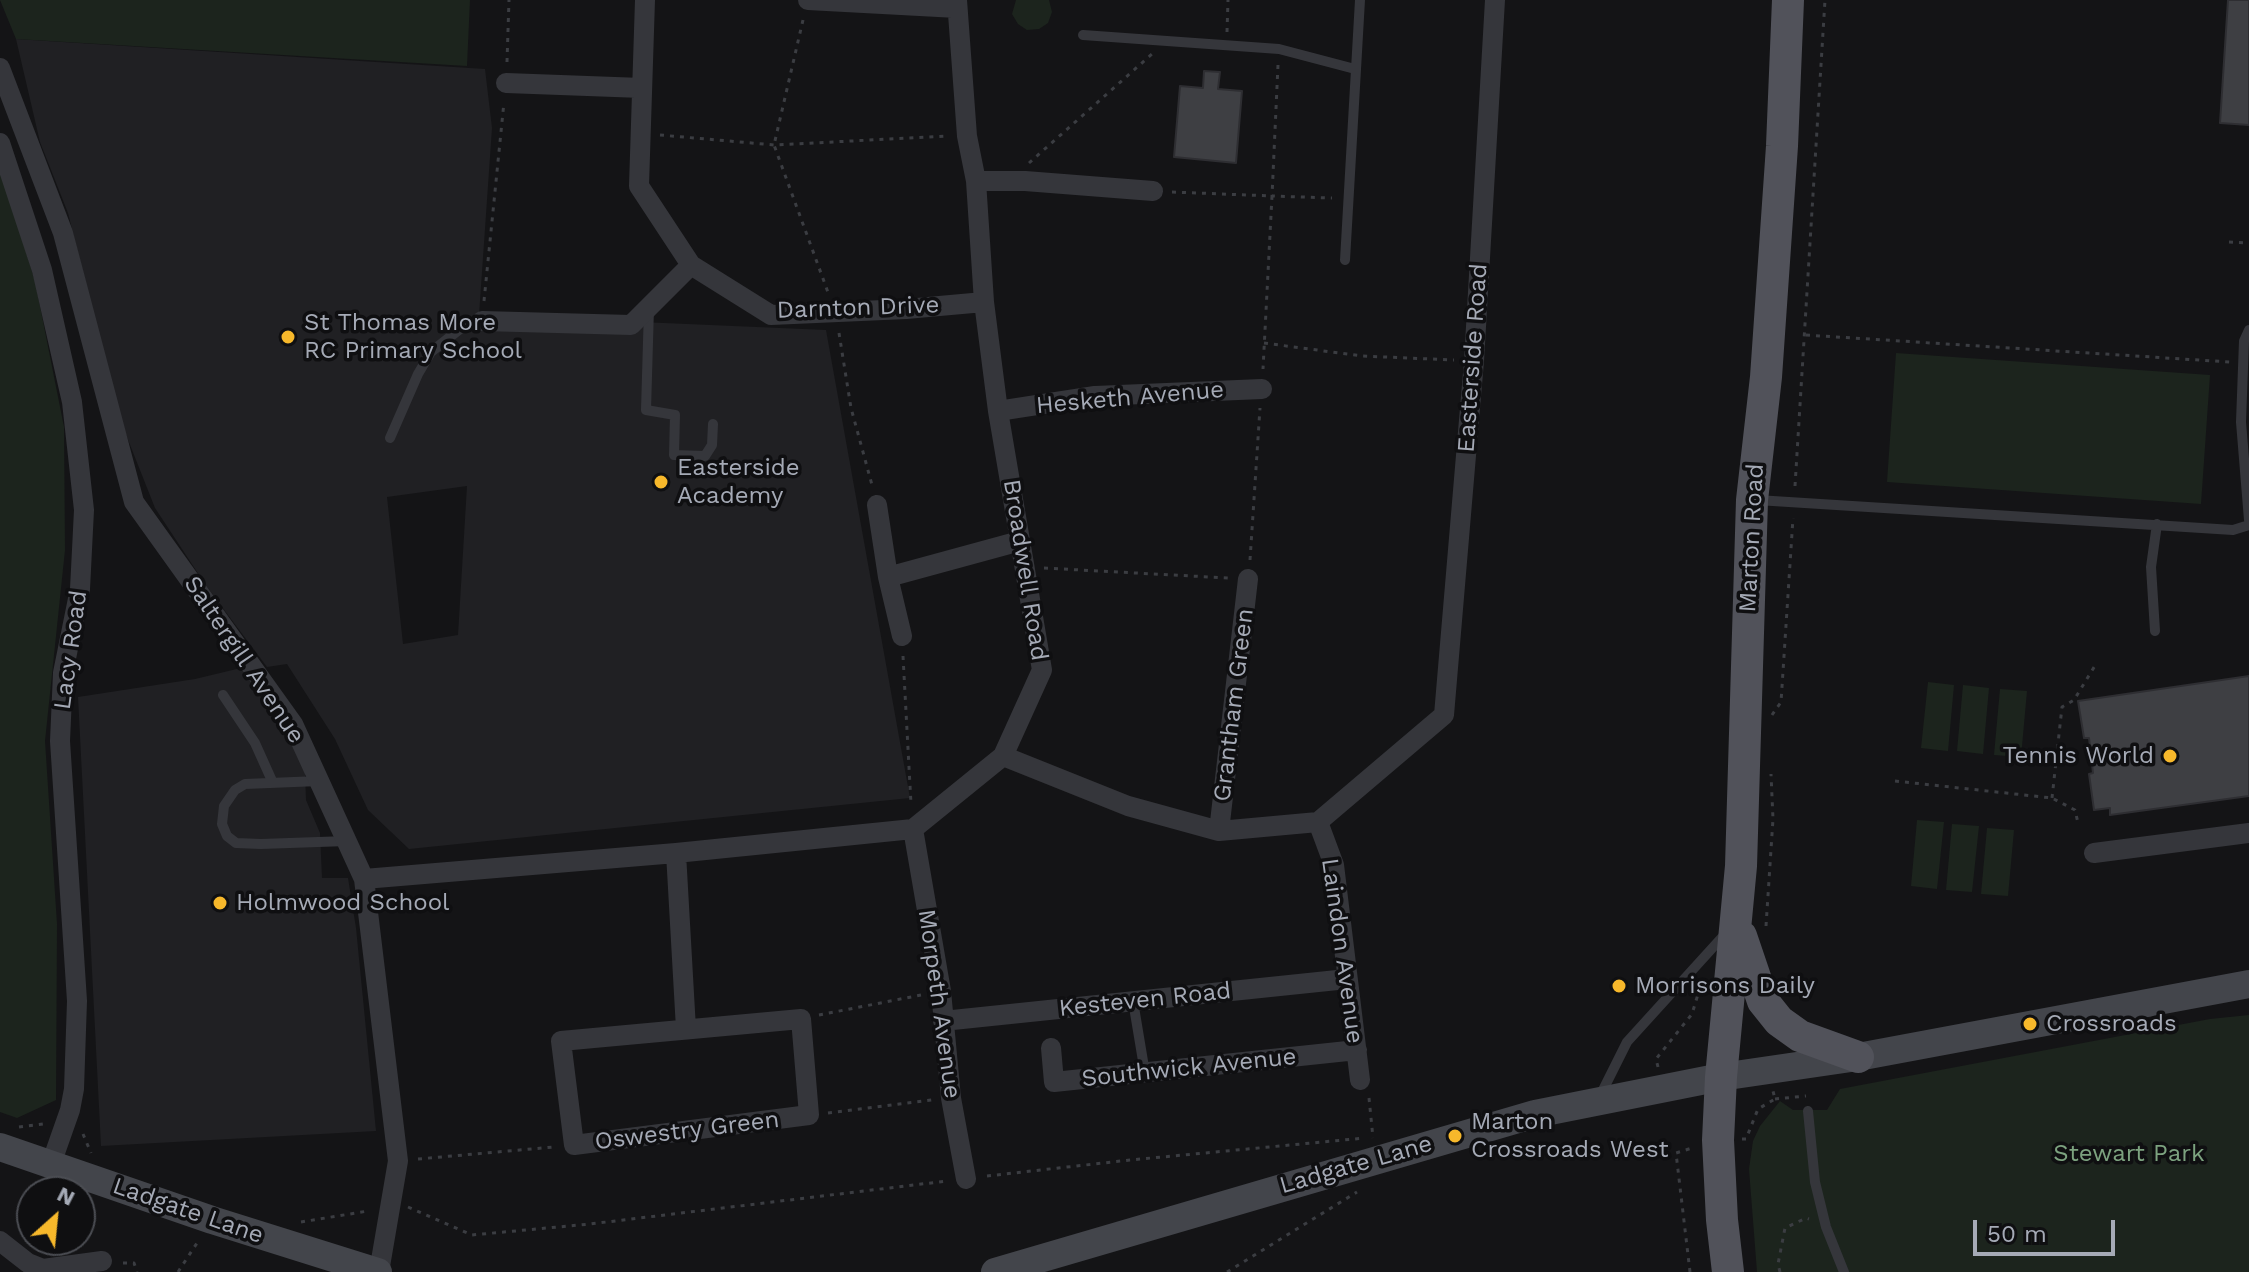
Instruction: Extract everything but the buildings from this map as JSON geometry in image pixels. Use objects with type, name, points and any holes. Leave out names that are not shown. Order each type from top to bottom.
[{"type":"main road","name":"Marton Road","points":[[1728,1272],[1718,1140],[1741,866],[1752,500],[1767,362],[1782,146],[1788,0]]},
{"type":"main road","points":[[1737,922],[1763,1001],[1779,1021],[1800,1036],[1858,1057]]},
{"type":"main road","name":"Ladgate Lane","points":[[995,1272],[1373,1149],[1721,1077],[1858,1057],[2249,984]]},
{"type":"main road","name":"Ladgate Lane","points":[[5,1136],[51,1164],[212,1220],[378,1272]]},
{"type":"street","name":"Darnton Drive","points":[[645,0],[639,186],[691,265],[771,315],[984,302]]},
{"type":"street","points":[[808,0],[957,4]]},
{"type":"street","name":"Easterside Road","points":[[1318,822],[1444,715],[1474,361],[1495,0]]},
{"type":"street","name":"Broadwell Road","points":[[913,829],[1003,756],[1042,670],[998,411],[984,302],[976,181],[967,136],[957,4]]},
{"type":"street","name":"Saltergill Avenue","points":[[0,68],[63,233],[134,502],[293,724],[364,879],[398,1161],[378,1272]]},
{"type":"street","points":[[506,83],[642,88]]},
{"type":"street","name":"Lacy Road","points":[[0,143],[45,285],[72,402],[84,510],[80,589],[63,673],[61,727],[77,1001],[74,1089],[65,1127],[51,1164]]},
{"type":"street","points":[[976,181],[1025,181],[1153,191]]},
{"type":"street","points":[[482,321],[631,325],[691,265]]},
{"type":"street","name":"Hesketh Avenue","points":[[998,411],[1095,396],[1262,389]]},
{"type":"street","points":[[877,505],[888,577],[902,636]]},
{"type":"street","points":[[888,577],[1020,541]]},
{"type":"street","name":"Grantham Green","points":[[1219,831],[1248,579]]},
{"type":"street","points":[[1003,756],[1128,806],[1219,831],[1318,822]]},
{"type":"street","name":"Laindon Avenue","points":[[1318,822],[1334,865],[1360,1080]]},
{"type":"street","points":[[364,879],[676,853],[913,829]]},
{"type":"street","name":"Morpeth Avenue","points":[[913,829],[941,991],[951,1098],[966,1179]]},
{"type":"street","points":[[2094,853],[2249,833]]},
{"type":"street","points":[[676,853],[686,1029]]},
{"type":"street","name":"Kesteven Road","points":[[943,1021],[1347,979]]},
{"type":"street","name":"Oswestry Green","points":[[801,1019],[809,1115],[574,1145],[561,1041],[801,1019]]},
{"type":"street","name":"Southwick Avenue","points":[[1051,1048],[1054,1082],[1357,1050]]},
{"type":"street","points":[[0,1241],[28,1263],[43,1269],[102,1261]]},
{"type":"lane","points":[[1345,260],[1360,0]]},
{"type":"lane","points":[[1083,35],[1279,49],[1355,69]]},
{"type":"lane","points":[[649,306],[646,410],[675,415],[674,455],[705,456],[712,445],[713,424]]},
{"type":"lane","points":[[390,438],[431,352],[460,329],[482,321]]},
{"type":"lane","points":[[1752,500],[2233,530],[2249,522],[2241,422],[2242,363],[2244,341],[2249,330]]},
{"type":"lane","points":[[2155,631],[2151,567],[2157,524]]},
{"type":"lane","points":[[223,695],[255,743],[273,783]]},
{"type":"lane","points":[[320,781],[245,784],[235,790],[224,806],[222,824],[227,836],[236,843],[347,841]]},
{"type":"lane","points":[[1597,1101],[1627,1042],[1737,922]]},
{"type":"lane","points":[[1133,1001],[1145,1073]]},
{"type":"lane","points":[[1808,1111],[1815,1182],[1826,1227],[1844,1272]]},
{"type":"path","points":[[482,321],[506,83],[509,0]]},
{"type":"path","points":[[808,0],[774,145],[836,312],[851,408],[877,505]]},
{"type":"path","points":[[1227,44],[1228,0]]},
{"type":"path","points":[[1770,720],[1781,702],[1825,0]]},
{"type":"path","points":[[1025,181],[1030,162],[1167,41]]},
{"type":"path","points":[[1025,567],[1248,579],[1262,389],[1279,49]]},
{"type":"path","points":[[640,133],[774,145],[967,136]]},
{"type":"path","points":[[1153,191],[1348,199]]},
{"type":"path","points":[[2229,242],[2249,243]]},
{"type":"path","points":[[1806,335],[2242,363]]},
{"type":"path","points":[[1264,343],[1362,356],[1474,361]]},
{"type":"path","points":[[902,636],[913,829]]},
{"type":"path","points":[[2052,798],[2062,707],[2074,700],[2096,664]]},
{"type":"path","points":[[1895,781],[2052,798],[2075,810],[2078,823]]},
{"type":"path","points":[[1662,1091],[1656,1059],[1692,1014],[1711,951]]},
{"type":"path","points":[[801,1019],[941,991]]},
{"type":"path","points":[[1227,1272],[1361,1189],[1373,1149],[1368,1084],[1360,1080]]},
{"type":"path","points":[[1775,1099],[1806,1095],[1808,1111]]},
{"type":"path","points":[[809,1115],[951,1098]]},
{"type":"path","points":[[5,1136],[18,1127],[50,1122],[83,1131],[91,1153],[100,1157]]},
{"type":"path","points":[[398,1161],[574,1145]]},
{"type":"path","points":[[289,1221],[305,1222],[390,1207],[409,1207],[472,1235],[590,1224],[1130,1160],[1373,1149]]},
{"type":"path","points":[[1676,1153],[1690,1272]]},
{"type":"path","points":[[1780,1272],[1778,1264],[1785,1228],[1806,1218],[1826,1227]]},
{"type":"path","points":[[178,1272],[212,1220]]},
{"type":"shaded area","points":[[16,39],[485,69],[492,128],[479,315],[826,330],[910,798],[409,849],[368,810],[335,739],[287,664],[267,667],[207,587],[155,508],[121,422],[68,213],[40,142]],"holes":[[[467,486],[458,635],[403,644],[387,497]]]},
{"type":"shaded area","name":"Holmwood School","points":[[241,668],[292,742],[305,772],[306,800],[320,833],[322,878],[348,878],[356,928],[376,1131],[101,1146],[78,697],[195,679]]},
{"type":"green space","points":[[0,0],[470,0],[467,66],[16,39]]},
{"type":"green space","points":[[1016,0],[1049,0],[1052,12],[1048,23],[1039,29],[1027,30],[1018,24],[1012,14]]},
{"type":"green space","points":[[0,167],[35,281],[64,427],[65,550],[45,741],[57,924],[56,1100],[17,1118],[0,1112]]},
{"type":"green space","points":[[1896,353],[2210,375],[2201,504],[1887,482]]},
{"type":"green space","points":[[1928,682],[1954,685],[1948,751],[1921,748]]},
{"type":"green space","points":[[1963,685],[1989,688],[1983,754],[1957,751]]},
{"type":"green space","points":[[2000,689],[2027,691],[2021,757],[1994,755]]},
{"type":"green space","points":[[1917,820],[1944,822],[1937,889],[1911,886]]},
{"type":"green space","points":[[1952,824],[1979,826],[1972,892],[1946,890]]},
{"type":"green space","points":[[1987,828],[2014,830],[2008,896],[1981,894]]},
{"type":"green space","name":"Stewart Park","points":[[2249,1015],[2249,1272],[1757,1272],[1749,1169],[1753,1141],[1760,1126],[1780,1101],[1793,1110],[1827,1110],[1840,1089],[2210,1019]]},
{"type":"place","name":"St Thomas More RC Primary School","points":[[288,337]]},
{"type":"place","name":"Easterside Academy","points":[[661,482]]},
{"type":"place","name":"Tennis World","points":[[2170,756]]},
{"type":"place","name":"Holmwood School","points":[[220,903]]},
{"type":"place","name":"Morrisons Daily","points":[[1619,986]]},
{"type":"place","name":"Crossroads","points":[[2030,1024]]},
{"type":"place","name":"Marton Crossroads West","points":[[1455,1136]]}]
